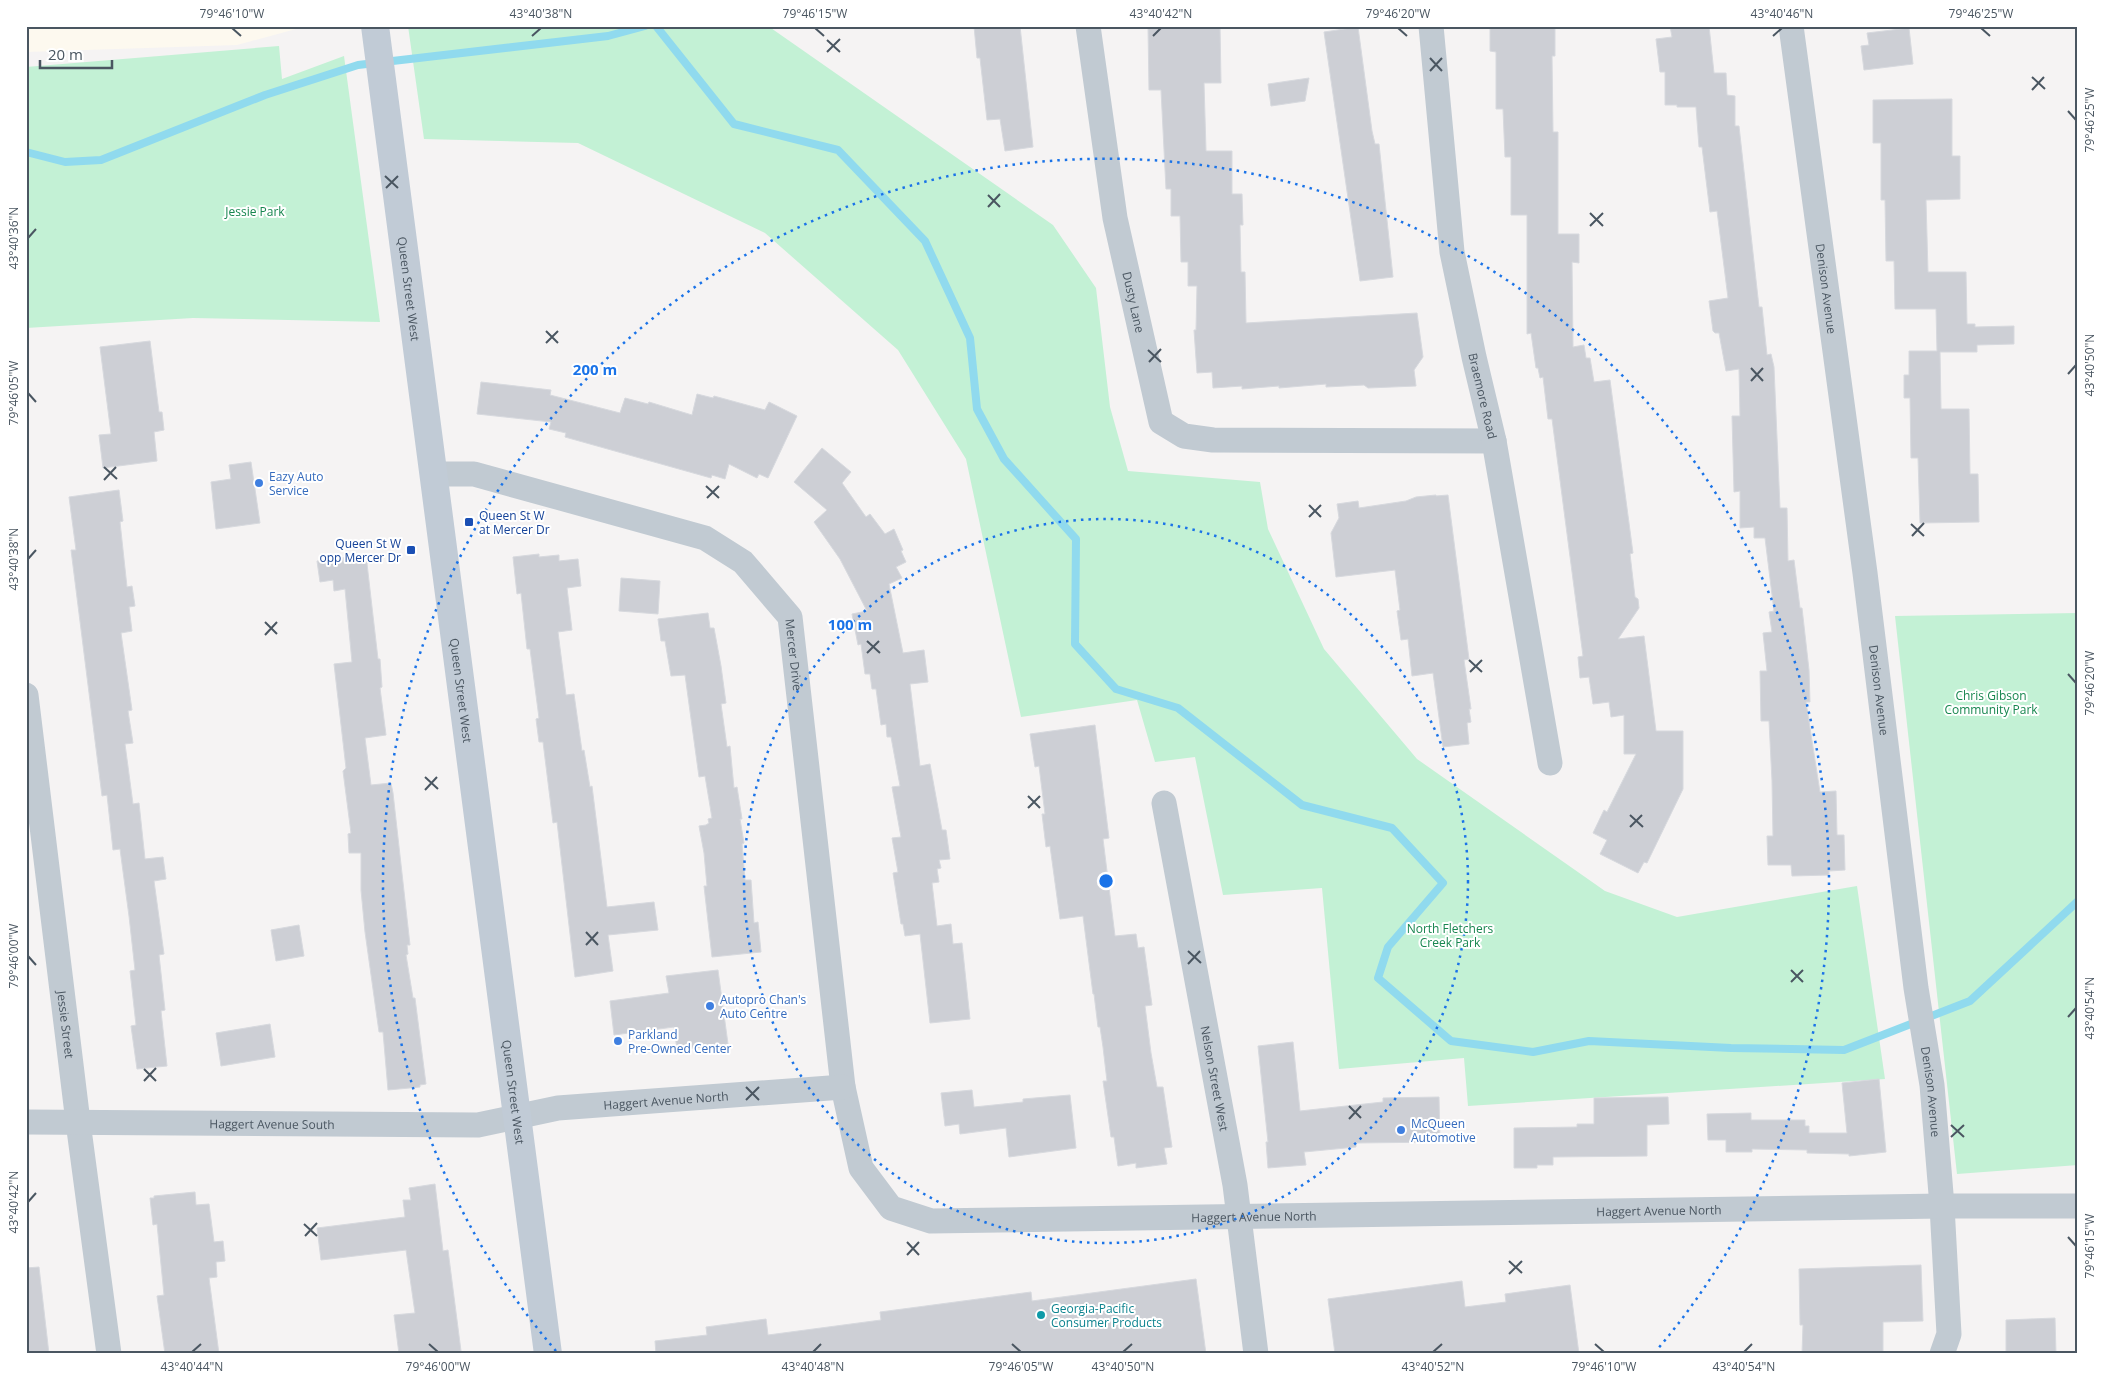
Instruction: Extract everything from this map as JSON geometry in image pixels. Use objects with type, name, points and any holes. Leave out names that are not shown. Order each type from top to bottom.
[{"type":"main road","name":"Queen Street West","points":[[376,29],[548,1354]]},
{"type":"street","name":"Dusty Lane","points":[[1088,26],[1115,218],[1161,422],[1184,436],[1213,440],[1494,442]]},
{"type":"street","name":"Braemore Road","points":[[1431,26],[1452,252],[1494,442],[1550,763]]},
{"type":"street","name":"Denison Avenue","points":[[1791,26],[1865,573],[1916,988],[1928,1049],[1942,1206],[1948,1334],[1942,1354]]},
{"type":"street","name":"Mercer Drive","points":[[433,474],[474,474],[705,538],[743,562],[790,617],[843,1087]]},
{"type":"street","name":"Jessie Street","points":[[26,695],[78,1122],[109,1354]]},
{"type":"street","name":"Nelson Street West","points":[[1164,803],[1234,1177],[1256,1354]]},
{"type":"street","name":"Haggert Avenue North","points":[[518,1117],[558,1108],[843,1087],[861,1168],[891,1208],[931,1221],[1238,1215],[2078,1206]]},
{"type":"street","name":"Haggert Avenue South","points":[[26,1122],[478,1125],[518,1117]]},
{"type":"shaded area","points":[[26,26],[307,26],[237,45],[26,52]]},
{"type":"green space","name":"North Fletchers Creek Park","points":[[408,26],[768,26],[1053,225],[1096,288],[1110,407],[1128,471],[1260,482],[1268,529],[1324,649],[1417,759],[1605,891],[1677,917],[1857,886],[1885,1079],[1468,1106],[1464,1058],[1339,1069],[1322,888],[1223,895],[1195,757],[1155,762],[1137,700],[1021,717],[966,459],[898,350],[765,233],[578,143],[424,139]]},
{"type":"green space","name":"Jessie Park","points":[[279,46],[282,79],[344,56],[380,322],[193,318],[26,328],[26,67]]},
{"type":"green space","name":"Chris Gibson Community Park","points":[[2078,613],[2078,1165],[1957,1174],[1895,616]]},
{"type":"building","points":[[974,26],[1020,26],[1033,147],[1005,151],[1000,119],[987,120],[980,58],[977,58]]},
{"type":"building","points":[[1148,26],[1220,26],[1221,83],[1204,83],[1206,151],[1232,151],[1232,194],[1242,194],[1243,225],[1240,225],[1241,272],[1245,272],[1246,323],[1417,313],[1423,357],[1414,370],[1416,386],[1368,388],[1364,385],[1326,387],[1326,384],[1279,388],[1279,386],[1242,389],[1242,386],[1213,388],[1212,372],[1197,373],[1194,330],[1196,330],[1197,286],[1188,286],[1188,262],[1181,262],[1180,216],[1171,216],[1171,189],[1166,189],[1161,90],[1149,90]]},
{"type":"building","points":[[1490,26],[1555,26],[1555,56],[1552,56],[1553,132],[1558,132],[1558,234],[1579,234],[1579,263],[1572,262],[1573,347],[1584,345],[1586,358],[1590,358],[1594,382],[1610,380],[1633,553],[1630,554],[1635,597],[1638,599],[1639,608],[1618,639],[1644,636],[1656,731],[1683,731],[1683,789],[1647,863],[1644,862],[1638,873],[1600,854],[1607,840],[1593,833],[1604,810],[1607,812],[1636,754],[1624,754],[1624,715],[1611,717],[1609,702],[1593,704],[1589,677],[1580,678],[1578,657],[1583,656],[1552,419],[1548,419],[1543,377],[1540,378],[1538,368],[1536,368],[1531,333],[1527,334],[1527,215],[1511,215],[1511,157],[1505,157],[1503,109],[1496,109],[1496,52],[1490,51]]},
{"type":"building","points":[[1670,26],[1709,26],[1714,73],[1726,73],[1727,95],[1735,96],[1735,126],[1739,126],[1759,307],[1762,307],[1767,355],[1771,354],[1774,367],[1780,508],[1787,508],[1788,561],[1794,560],[1800,608],[1802,608],[1809,670],[1810,702],[1806,702],[1820,792],[1836,791],[1837,835],[1844,835],[1845,870],[1829,871],[1829,875],[1792,876],[1791,865],[1768,865],[1767,836],[1773,836],[1772,781],[1769,721],[1761,721],[1760,671],[1767,671],[1763,633],[1772,632],[1769,612],[1774,611],[1765,538],[1754,538],[1754,527],[1740,528],[1740,491],[1734,492],[1732,416],[1740,416],[1739,369],[1726,371],[1719,333],[1713,331],[1709,301],[1728,298],[1717,211],[1710,212],[1702,147],[1699,147],[1696,107],[1665,105],[1665,72],[1660,72],[1656,39],[1672,37]]},
{"type":"building","points":[[1358,27],[1372,131],[1375,144],[1379,144],[1393,277],[1360,281],[1324,32]]},
{"type":"building","points":[[1909,28],[1913,64],[1864,70],[1861,46],[1869,45],[1867,33]]},
{"type":"building","points":[[1309,78],[1305,101],[1271,106],[1268,84]]},
{"type":"building","points":[[1952,99],[1952,156],[1960,156],[1960,199],[1926,200],[1928,272],[1966,272],[1967,324],[1975,324],[1975,327],[2014,326],[2014,344],[1977,345],[1977,352],[1940,352],[1941,409],[1969,409],[1970,474],[1978,474],[1979,522],[1920,523],[1918,458],[1911,458],[1910,398],[1904,398],[1904,375],[1909,375],[1909,351],[1937,351],[1936,309],[1895,309],[1894,261],[1886,261],[1885,200],[1881,200],[1881,143],[1873,143],[1873,100]]},
{"type":"building","points":[[150,341],[159,412],[162,412],[164,430],[154,432],[157,461],[103,468],[99,435],[111,434],[100,347]]},
{"type":"building","points":[[481,382],[551,390],[550,395],[620,413],[625,398],[648,404],[649,402],[692,415],[697,394],[713,398],[714,396],[765,410],[769,402],[797,416],[768,478],[759,474],[757,478],[729,464],[725,479],[712,475],[711,478],[565,437],[566,433],[549,429],[551,422],[477,414]]},
{"type":"building","points":[[822,448],[851,472],[842,483],[866,517],[870,514],[885,534],[894,529],[903,550],[901,551],[906,562],[896,567],[902,578],[889,584],[903,653],[924,650],[928,682],[910,684],[920,766],[930,764],[942,830],[946,830],[950,859],[939,860],[941,868],[937,869],[939,882],[932,883],[937,926],[951,924],[953,944],[962,943],[970,1019],[930,1023],[920,934],[905,936],[903,924],[901,924],[893,873],[898,872],[892,838],[901,837],[892,787],[900,786],[891,737],[887,737],[886,724],[881,725],[876,689],[872,689],[870,674],[865,674],[861,644],[858,645],[852,614],[867,611],[840,559],[814,522],[827,510],[794,482]]},
{"type":"building","points":[[251,462],[260,523],[216,529],[211,482],[231,479],[229,465]]},
{"type":"building","points":[[119,490],[123,521],[120,522],[127,587],[132,586],[135,606],[129,607],[132,631],[121,633],[132,710],[128,711],[133,743],[125,744],[133,804],[139,803],[145,859],[163,857],[166,879],[154,881],[164,954],[159,955],[165,1010],[161,1011],[167,1066],[137,1069],[131,1026],[136,1025],[130,971],[135,970],[129,916],[120,849],[113,850],[107,795],[102,796],[71,550],[76,550],[69,497]]},
{"type":"building","points":[[1436,495],[1448,495],[1469,659],[1464,660],[1471,709],[1469,709],[1471,722],[1467,723],[1469,744],[1443,747],[1433,673],[1412,676],[1408,639],[1401,640],[1397,611],[1400,610],[1395,570],[1336,577],[1331,533],[1339,518],[1337,504],[1358,501],[1359,508]]},
{"type":"building","points":[[539,554],[539,557],[559,555],[559,561],[578,559],[581,586],[567,588],[572,630],[558,632],[566,695],[574,694],[582,751],[584,750],[590,787],[592,786],[607,907],[654,902],[658,930],[608,935],[613,971],[575,977],[557,822],[553,823],[543,742],[539,742],[536,719],[539,718],[530,649],[527,649],[521,593],[517,594],[513,557]]},
{"type":"building","points":[[366,555],[378,659],[380,659],[382,687],[380,688],[386,735],[365,738],[371,785],[391,783],[393,793],[410,945],[407,945],[408,954],[406,955],[413,998],[415,998],[426,1084],[420,1085],[420,1087],[388,1090],[383,1032],[379,1032],[365,932],[361,890],[361,853],[349,853],[348,834],[351,833],[343,771],[346,768],[334,664],[352,662],[345,589],[334,591],[333,580],[320,582],[317,561]]},
{"type":"building","points":[[621,578],[660,581],[658,614],[619,611]]},
{"type":"building","points":[[708,613],[710,628],[714,628],[721,666],[726,703],[721,704],[727,747],[730,746],[734,788],[737,787],[742,819],[740,819],[744,843],[742,844],[745,880],[751,880],[754,923],[758,922],[761,952],[712,957],[704,886],[707,886],[704,853],[699,826],[706,825],[709,823],[708,819],[712,818],[705,776],[699,777],[685,675],[671,676],[665,641],[661,641],[658,619]]},
{"type":"building","points":[[1095,725],[1109,838],[1103,839],[1115,936],[1136,934],[1138,948],[1144,947],[1152,1005],[1145,1006],[1151,1053],[1157,1087],[1163,1087],[1172,1147],[1164,1148],[1167,1164],[1136,1168],[1136,1163],[1118,1166],[1114,1137],[1111,1137],[1103,1081],[1107,1081],[1103,1047],[1100,1027],[1098,1027],[1083,916],[1060,919],[1050,846],[1046,847],[1042,814],[1045,814],[1039,766],[1035,767],[1030,734]]},
{"type":"building","points":[[299,925],[304,956],[276,961],[271,930]]},
{"type":"building","points":[[718,970],[728,1044],[677,1050],[674,1027],[614,1035],[610,1001],[669,993],[666,976]]},
{"type":"building","points":[[270,1024],[275,1057],[221,1066],[216,1033]]},
{"type":"building","points":[[1293,1042],[1300,1111],[1383,1102],[1383,1098],[1439,1097],[1440,1142],[1356,1143],[1356,1147],[1304,1152],[1306,1165],[1268,1168],[1266,1142],[1268,1142],[1258,1046]]},
{"type":"building","points":[[1879,1079],[1886,1152],[1849,1156],[1849,1154],[1807,1153],[1807,1150],[1752,1149],[1752,1152],[1726,1152],[1726,1140],[1708,1140],[1707,1114],[1751,1113],[1751,1120],[1805,1120],[1805,1126],[1809,1126],[1809,1133],[1847,1133],[1842,1083]]},
{"type":"building","points":[[972,1090],[974,1107],[1023,1102],[1023,1099],[1070,1095],[1076,1148],[1009,1157],[1006,1128],[960,1134],[959,1124],[945,1126],[941,1093]]},
{"type":"building","points":[[1668,1097],[1669,1124],[1647,1125],[1647,1156],[1553,1157],[1553,1165],[1537,1165],[1537,1168],[1514,1168],[1514,1128],[1577,1127],[1577,1124],[1594,1124],[1594,1098]]},
{"type":"building","points":[[435,1184],[443,1251],[448,1250],[461,1351],[441,1354],[399,1354],[394,1315],[415,1313],[406,1250],[321,1260],[317,1228],[405,1217],[403,1200],[411,1200],[409,1188]]},
{"type":"building","points":[[195,1192],[196,1205],[209,1204],[214,1242],[223,1241],[225,1261],[216,1262],[217,1277],[209,1278],[219,1354],[165,1354],[157,1296],[164,1295],[157,1224],[153,1225],[150,1198]]},
{"type":"building","points":[[1921,1265],[1923,1321],[1883,1322],[1883,1354],[1802,1354],[1803,1325],[1800,1325],[1799,1269]]},
{"type":"building","points":[[39,1267],[49,1354],[26,1354],[26,1268]]},
{"type":"building","name":"Georgia-Pacific Consumer Products","points":[[1196,1279],[1206,1354],[656,1354],[655,1341],[707,1335],[706,1327],[766,1319],[768,1335],[881,1320],[880,1312],[1031,1292],[1032,1301]]},
{"type":"building","points":[[1462,1281],[1465,1307],[1506,1302],[1505,1294],[1570,1285],[1579,1354],[1335,1354],[1328,1299]]},
{"type":"building","points":[[2055,1318],[2056,1354],[2006,1354],[2006,1320]]},
{"type":"waterway","points":[[26,152],[65,162],[101,160],[265,95],[358,65],[608,36],[645,26]]},
{"type":"waterway","points":[[656,26],[734,124],[838,150],[925,241],[970,338],[977,409],[1004,459],[1076,539],[1075,644],[1116,689],[1178,708],[1302,805],[1392,828],[1443,883],[1388,947],[1378,978],[1451,1041],[1533,1052],[1589,1041],[1731,1048],[1844,1050],[1970,1001],[2078,901]]},
{"type":"place","name":"Eazy Auto Service","points":[[259,483]]},
{"type":"place","name":"Queen St W at Mercer Dr","points":[[469,522]]},
{"type":"place","name":"Queen St W opp Mercer Dr","points":[[411,550]]},
{"type":"place","name":"Autopro Chan's Auto Centre","points":[[710,1006]]},
{"type":"place","name":"Parkland Pre-Owned Center","points":[[618,1041]]},
{"type":"place","name":"McQueen Automotive","points":[[1401,1130]]},
{"type":"place","name":"Georgia-Pacific Consumer Products","points":[[1041,1315]]}]
